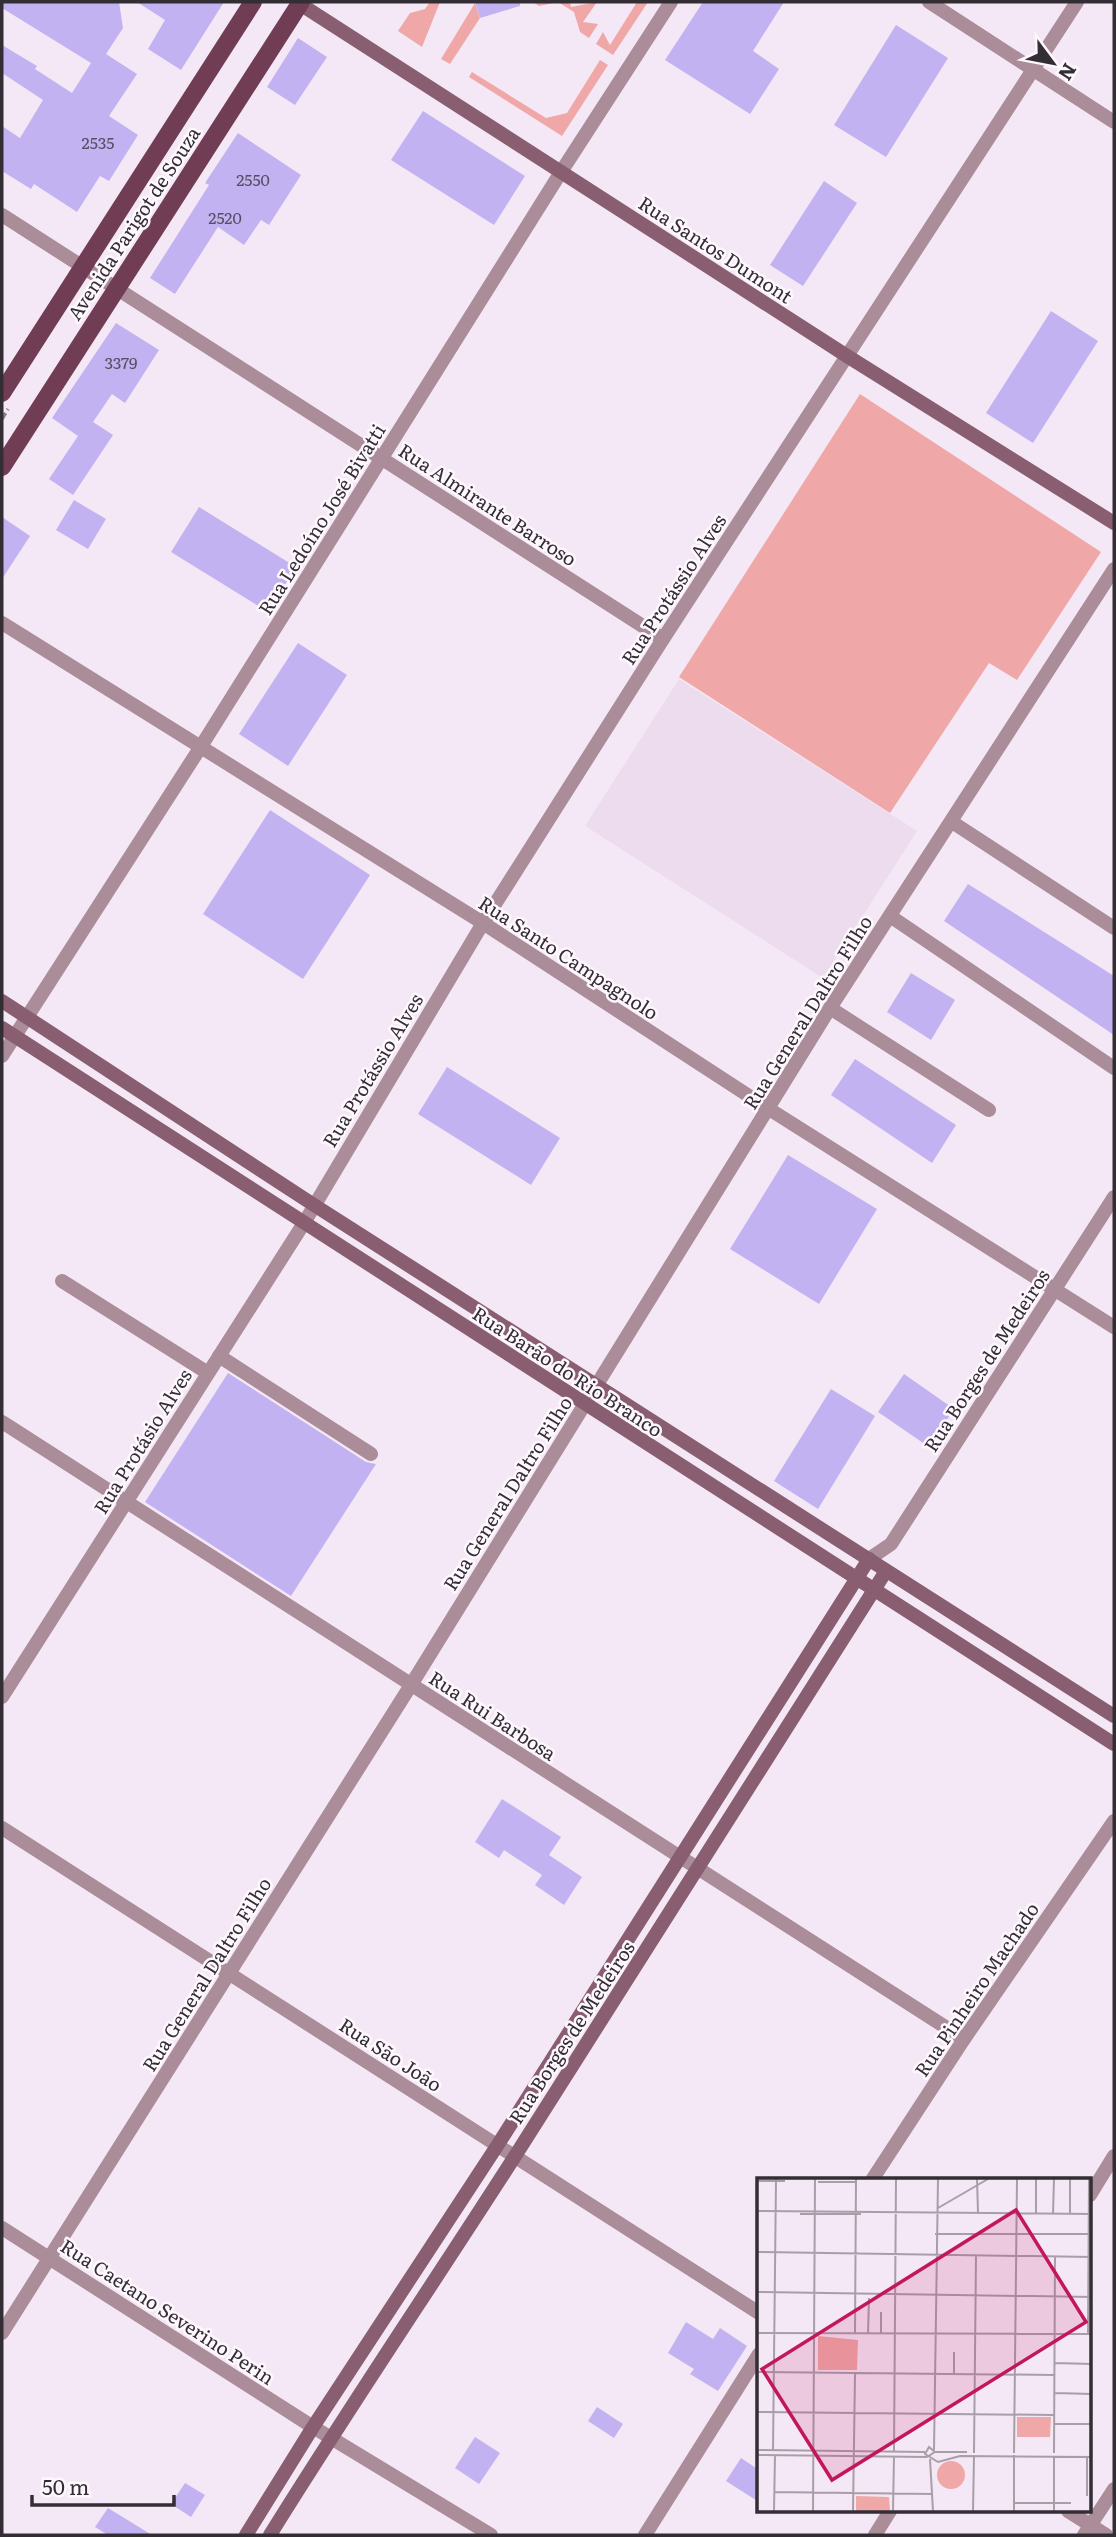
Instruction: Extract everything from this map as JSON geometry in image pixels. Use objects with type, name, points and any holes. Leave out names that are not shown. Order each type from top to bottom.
[{"type":"main road","name":"Avenida Parigot de Souza","points":[[2,393],[253,2]]},
{"type":"main road","name":"Avenida Parigot de Souza","points":[[2,467],[299,2]]},
{"type":"street","name":"Rua Santos Dumont","points":[[299,2],[847,356],[1114,523]]},
{"type":"street","name":"Rua Ledoíno José Bivatti","points":[[2,1056],[200,748],[561,172],[671,2]]},
{"type":"street","points":[[929,2],[1114,122]]},
{"type":"street","name":"Rua Protássio Alves","points":[[314,1205],[483,923],[663,639],[1077,2]]},
{"type":"street","points":[[2,215],[84,268]]},
{"type":"street","name":"Rua Almirante Barroso","points":[[84,268],[663,639]]},
{"type":"street","name":"Rua General Daltro Filho","points":[[2,2333],[411,1685],[830,1008],[1114,569]]},
{"type":"street","name":"Rua Santo Campagnolo","points":[[2,622],[483,923],[769,1110],[1114,1327]]},
{"type":"street","points":[[952,822],[1114,928]]},
{"type":"street","points":[[890,916],[1114,1068]]},
{"type":"street","name":"Rua Barão do Rio Branco","points":[[2,1001],[314,1205],[1114,1716]]},
{"type":"street","points":[[830,1008],[989,1110]]},
{"type":"street","name":"Rua Barão do Rio Branco","points":[[2,1028],[1114,1744]]},
{"type":"street","name":"Rua Borges de Medeiros","points":[[270,2535],[874,1590],[886,1570],[891,1544],[1114,1197]]},
{"type":"street","name":"Rua Protásio Alves","points":[[2,1696],[314,1205]]},
{"type":"street","points":[[62,1281],[208,1373]]},
{"type":"street","points":[[219,1356],[371,1454]]},
{"type":"street","name":"Rua Rui Barbosa","points":[[2,1422],[964,2039]]},
{"type":"street","name":"Rua Borges de Medeiros","points":[[869,1559],[891,1544]]},
{"type":"street","points":[[246,2535],[313,2427],[497,2146],[869,1559]]},
{"type":"street","name":"Rua Pinheiro Machado","points":[[873,2178],[964,2039],[1114,1821]]},
{"type":"street","name":"Rua São João","points":[[2,1828],[757,2312]]},
{"type":"street","points":[[1092,2192],[1114,2156]]},
{"type":"street","name":"Rua Caetano Severino Perin","points":[[2,2228],[313,2427]]},
{"type":"street","points":[[645,2535],[757,2357]]},
{"type":"street","points":[[313,2427],[491,2535]]},
{"type":"street","points":[[1087,2530],[1114,2489]]},
{"type":"street","points":[[875,2535],[889,2512]]},
{"type":"street","points":[[1069,2512],[1087,2530],[1106,2535]]},
{"type":"shaded area","points":[[430,2],[440,2],[422,47],[398,31],[410,13],[425,9]]},
{"type":"shaded area","points":[[533,2],[558,2],[539,6]]},
{"type":"shaded area","points":[[558,2],[570,2],[571,7],[597,2],[583,22],[598,24],[589,38],[580,32],[574,12]]},
{"type":"shaded area","points":[[637,2],[648,2],[613,55],[596,44],[603,32],[610,45]]},
{"type":"shaded area","points":[[475,3],[480,18],[450,64],[441,59]]},
{"type":"shaded area","points":[[600,60],[608,65],[562,136],[469,77],[472,72],[546,118],[567,113]]},
{"type":"shaded area","points":[[860,394],[1101,552],[1017,680],[989,663],[890,813],[679,677]]},
{"type":"shaded area","points":[[679,679],[917,831],[823,978],[585,826]]},
{"type":"building","points":[[2,2],[119,2],[123,28],[106,54],[137,74],[109,116],[138,135],[109,181],[100,176],[77,212],[34,184],[31,189],[2,171],[2,126],[20,138],[43,100],[2,73],[2,45],[37,66],[35,69],[72,93],[91,63],[2,8]]},
{"type":"building","points":[[137,2],[224,2],[181,70],[148,49],[165,20]]},
{"type":"building","points":[[475,2],[520,2],[520,6],[480,18]]},
{"type":"building","points":[[703,2],[784,2],[753,51],[779,69],[750,114],[665,60]]},
{"type":"building","points":[[896,25],[948,58],[886,157],[834,125]]},
{"type":"building","points":[[298,38],[327,57],[295,105],[267,87]]},
{"type":"building","points":[[423,111],[525,176],[494,225],[391,160]]},
{"type":"building","points":[[238,133],[301,175],[269,225],[261,220],[244,245],[218,227],[175,294],[150,278],[209,185],[205,183]]},
{"type":"building","points":[[824,181],[857,203],[803,286],[770,265]]},
{"type":"building","points":[[1051,311],[1098,341],[1033,443],[986,413]]},
{"type":"building","points":[[116,323],[159,350],[125,403],[112,394],[93,422],[113,435],[73,495],[49,479],[78,436],[52,418]]},
{"type":"building","points":[[74,500],[106,519],[88,549],[56,530]]},
{"type":"building","points":[[199,507],[296,567],[268,612],[171,552]]},
{"type":"building","points":[[2,517],[30,536],[2,579]]},
{"type":"building","points":[[298,643],[347,675],[288,766],[239,734]]},
{"type":"building","points":[[270,810],[370,875],[303,979],[203,914]]},
{"type":"building","points":[[968,884],[1114,976],[1114,1035],[944,921]]},
{"type":"building","points":[[911,973],[955,1000],[931,1040],[887,1012]]},
{"type":"building","points":[[855,1059],[956,1125],[932,1163],[831,1095]]},
{"type":"building","points":[[447,1067],[560,1138],[531,1185],[418,1114]]},
{"type":"building","points":[[788,1155],[877,1209],[819,1304],[730,1249]]},
{"type":"building","points":[[228,1373],[366,1462],[376,1464],[291,1596],[145,1502]]},
{"type":"building","points":[[904,1374],[954,1409],[929,1447],[878,1412]]},
{"type":"building","points":[[831,1389],[875,1416],[818,1509],[774,1481]]},
{"type":"building","points":[[502,1799],[561,1837],[549,1855],[582,1877],[564,1905],[535,1885],[542,1875],[504,1850],[499,1858],[475,1842]]},
{"type":"building","points":[[686,2322],[713,2339],[720,2328],[747,2346],[718,2391],[690,2374],[694,2369],[668,2353]]},
{"type":"building","points":[[597,2407],[623,2424],[614,2438],[588,2421]]},
{"type":"building","points":[[475,2437],[500,2453],[479,2484],[455,2468]]},
{"type":"building","points":[[741,2458],[757,2469],[757,2501],[726,2481]]},
{"type":"building","points":[[185,2483],[205,2495],[191,2517],[171,2504]]},
{"type":"building","points":[[108,2508],[152,2535],[108,2535],[95,2527]]}]
